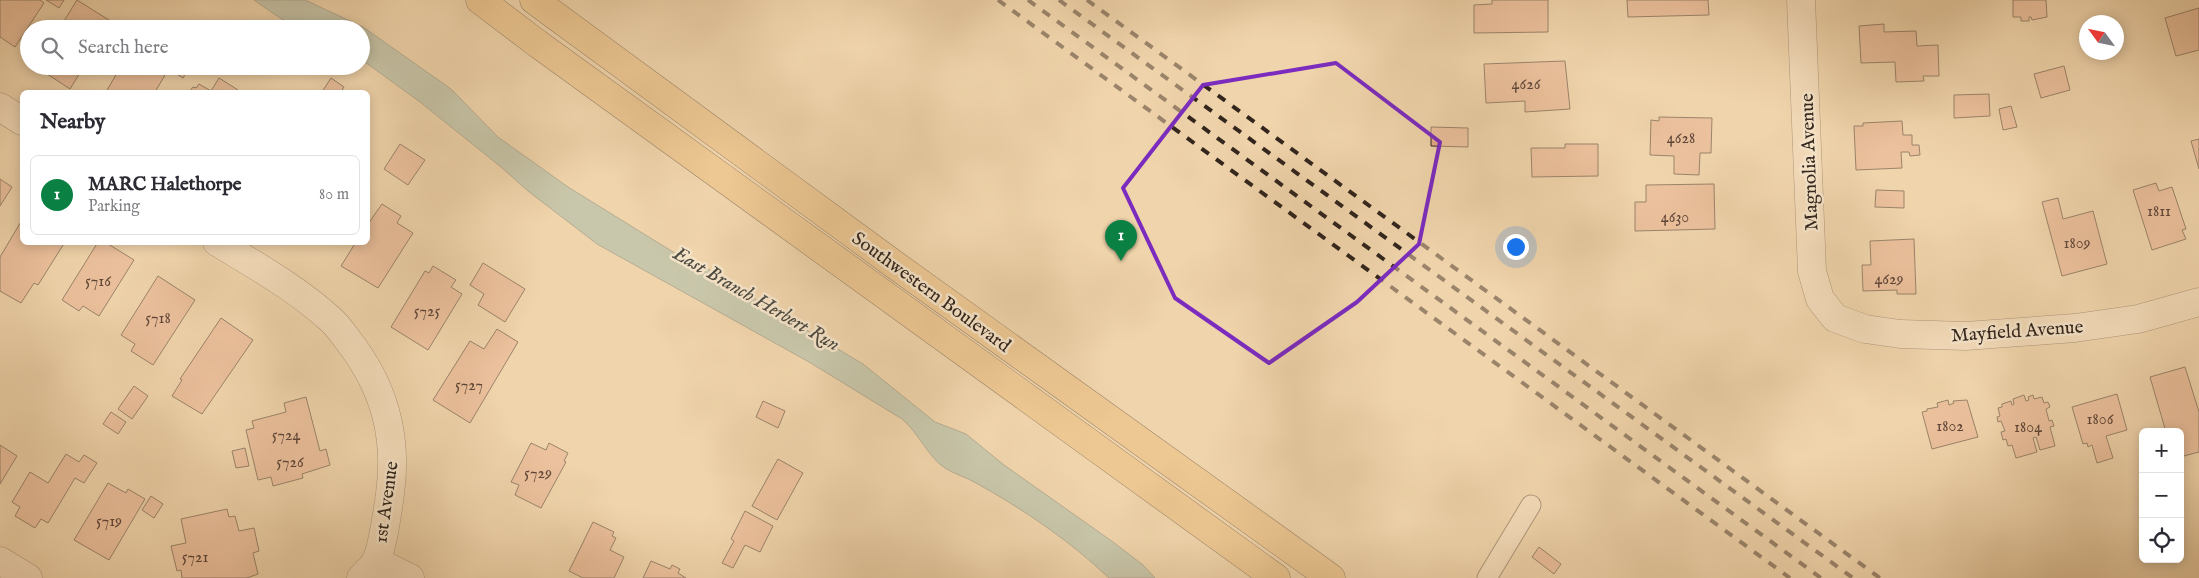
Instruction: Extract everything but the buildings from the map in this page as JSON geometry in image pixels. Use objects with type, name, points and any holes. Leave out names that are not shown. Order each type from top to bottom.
[{"type":"main road","name":"Southwestern Boulevard","points":[[480,0],[1276,578]]},
{"type":"main road","name":"Southwestern Boulevard","points":[[534,0],[895,264],[1331,578]]},
{"type":"street","name":"Magnolia Avenue","points":[[1801,0],[1812,271],[1820,300],[1835,318]]},
{"type":"street","points":[[0,107],[20,120]]},
{"type":"street","name":"1st Avenue","points":[[222,245],[299,294],[332,320],[357,351],[374,381],[387,411],[392,443],[390,495],[368,570],[410,578]]},
{"type":"street","name":"Mayfield Avenue","points":[[1835,318],[1865,329],[1900,334],[1966,336],[2076,328],[2138,319],[2199,302]]},
{"type":"street","points":[[0,560],[28,578]]},
{"type":"lane","points":[[1487,578],[1531,505]]},
{"type":"highlighted area","points":[[1336,63],[1440,142],[1419,244],[1357,302],[1269,363],[1175,298],[1123,188],[1203,85]]},
{"type":"shaded area","points":[[254,0],[305,0],[348,20],[284,20]]},
{"type":"shaded area","points":[[370,32],[451,89],[498,137],[568,187],[678,255],[714,272],[758,301],[863,364],[935,422],[966,434],[1004,465],[1113,542],[1143,565],[1155,578],[1109,578],[1078,551],[1028,515],[976,483],[945,468],[933,457],[902,419],[809,362],[597,244],[528,191],[420,102],[370,66]]},
{"type":"railway","points":[[998,0],[1790,578]]},
{"type":"railway","points":[[1028,0],[1821,578]]},
{"type":"railway","points":[[1059,0],[1853,578]]},
{"type":"railway","points":[[1087,0],[1880,578]]},
{"type":"place","name":"MARC Halethorpe","points":[[1121,261]]},
{"type":"water label","name":"East Branch Herbert Run","points":[[757,298]]}]
